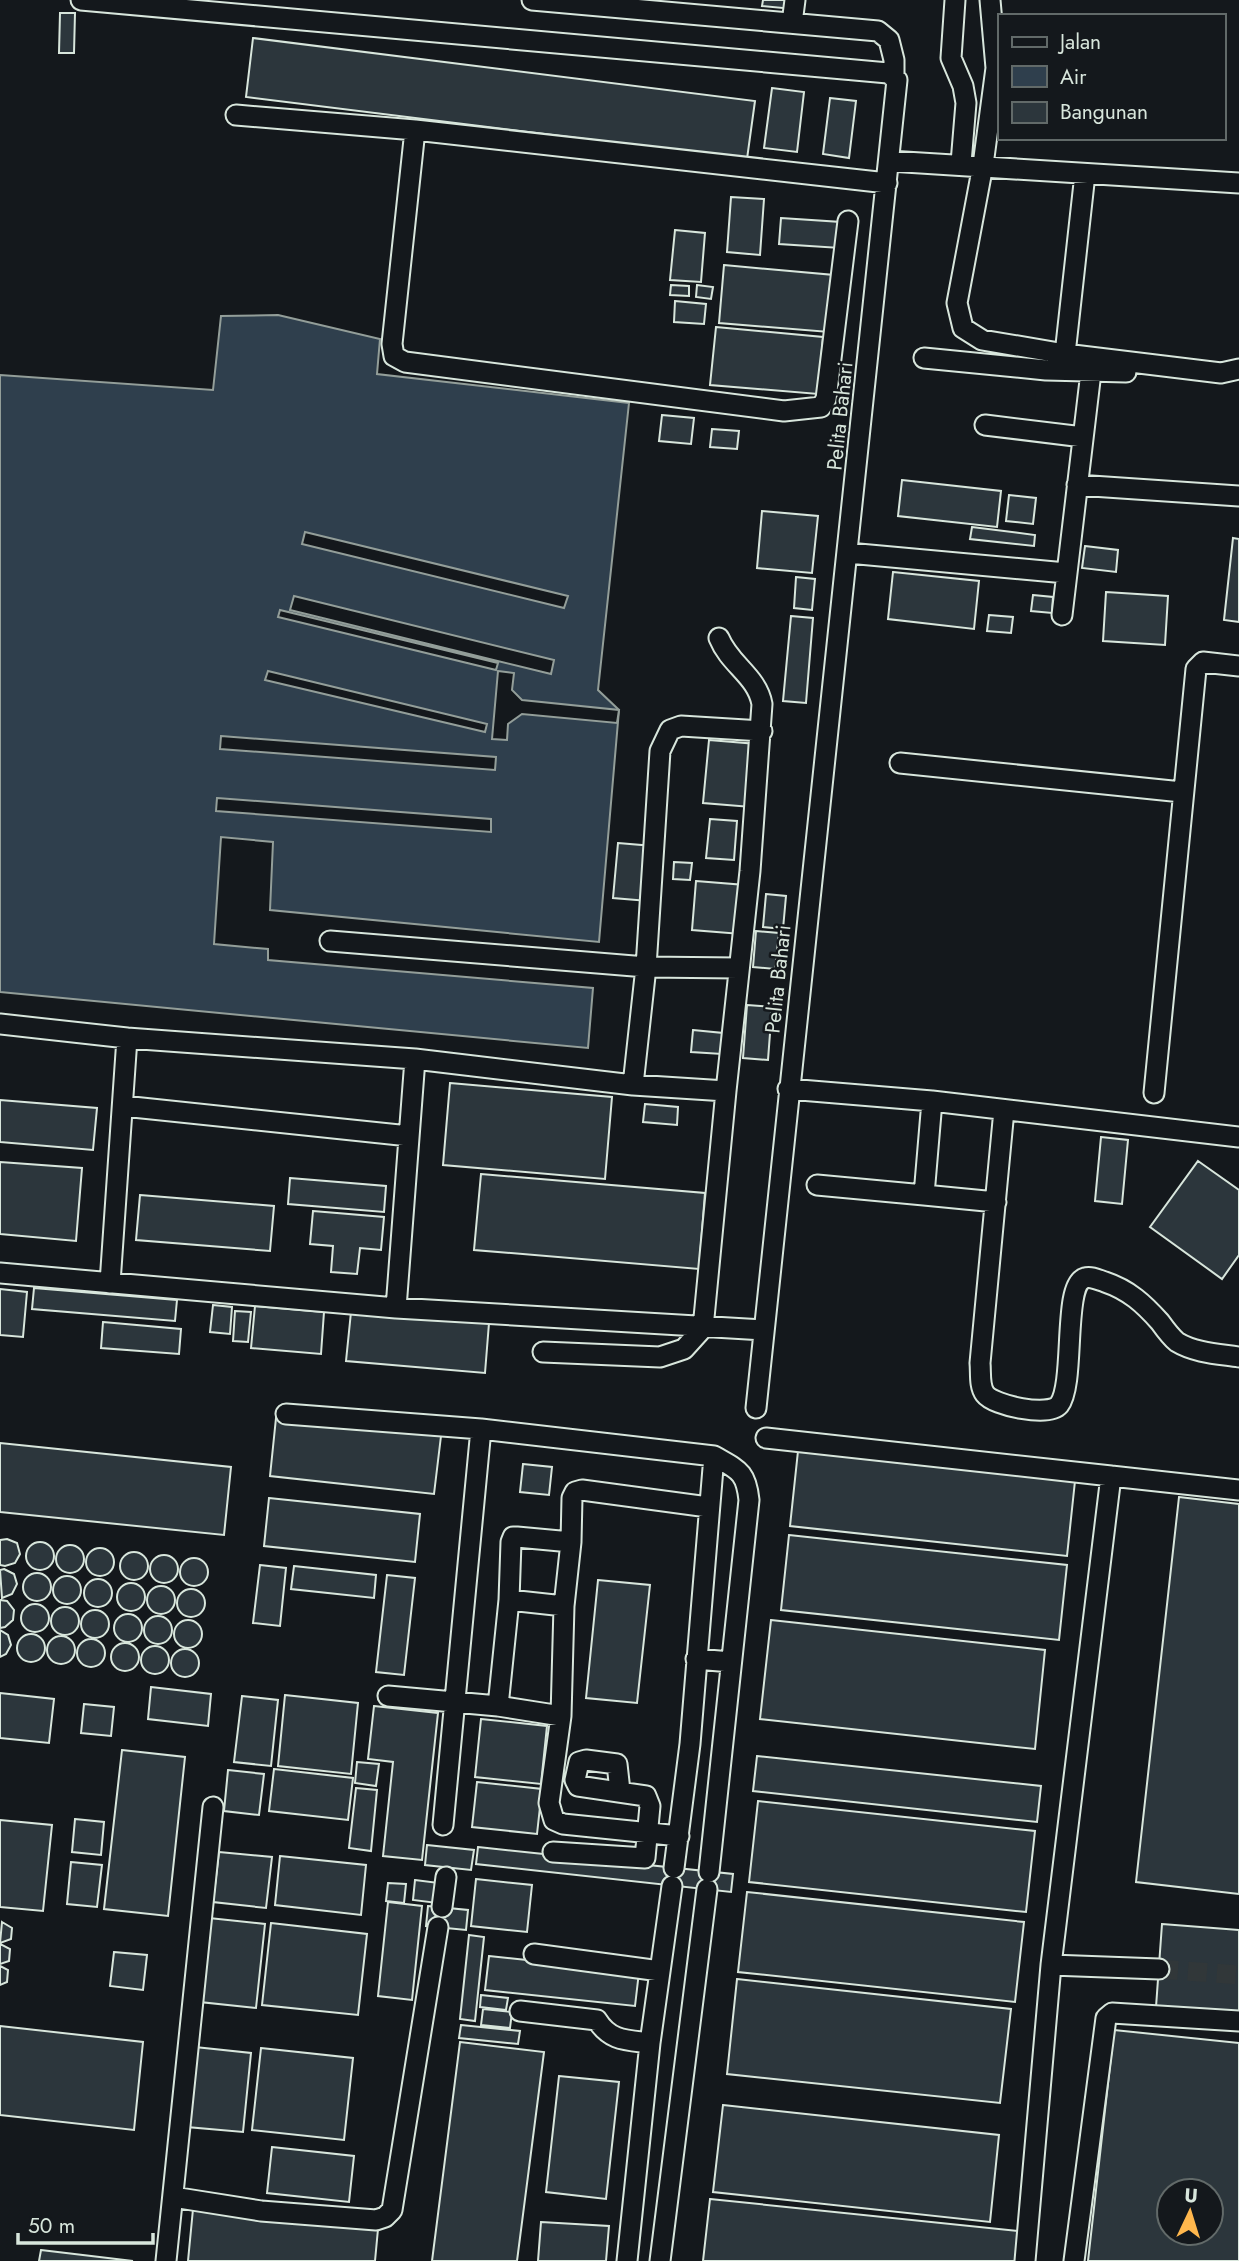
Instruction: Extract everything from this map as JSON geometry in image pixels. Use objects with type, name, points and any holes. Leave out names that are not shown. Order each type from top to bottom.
[{"type":"lane","points":[[81,0],[894,75]]},
{"type":"lane","name":"Pelita Bahari","points":[[532,0],[610,3],[878,32],[889,40],[894,60],[894,75],[897,80],[890,161],[756,1408]]},
{"type":"lane","points":[[792,23],[795,0]]},
{"type":"lane","points":[[955,0],[951,58],[963,86],[966,103],[961,163]]},
{"type":"lane","points":[[990,0],[996,68],[983,164],[957,303],[958,317],[971,335],[982,340],[1065,354],[1221,373],[1239,369]]},
{"type":"lane","points":[[236,115],[415,130],[887,183]]},
{"type":"lane","points":[[415,130],[392,344],[394,356],[405,362],[784,411],[821,407],[826,399],[848,221]]},
{"type":"lane","points":[[890,161],[983,164],[1085,174],[1239,183]]},
{"type":"lane","points":[[1065,354],[1085,174]]},
{"type":"lane","points":[[924,358],[1091,372],[1163,373],[1239,381]]},
{"type":"lane","points":[[1062,615],[1091,372]]},
{"type":"lane","points":[[985,425],[1083,437]]},
{"type":"lane","points":[[1077,485],[1239,496]]},
{"type":"lane","points":[[848,554],[1066,573]]},
{"type":"lane","points":[[543,1352],[660,1357],[684,1349],[703,1328],[762,731],[760,690],[732,662],[719,638]]},
{"type":"lane","points":[[1154,1093],[1196,669],[1203,662],[1239,666]]},
{"type":"lane","points":[[633,1084],[646,967],[658,781],[664,738],[670,730],[681,726],[762,731]]},
{"type":"lane","points":[[900,763],[1182,792]]},
{"type":"lane","points":[[330,941],[646,967],[738,968]]},
{"type":"lane","points":[[0,1024],[127,1038],[415,1059],[633,1084],[726,1091]]},
{"type":"lane","points":[[110,1283],[127,1038]]},
{"type":"lane","points":[[396,1308],[415,1059]]},
{"type":"lane","points":[[789,1089],[932,1101],[1239,1137]]},
{"type":"lane","points":[[924,1195],[932,1101]]},
{"type":"lane","points":[[123,1106],[409,1136]]},
{"type":"lane","points":[[1004,1110],[980,1363],[981,1389],[989,1400],[1026,1409],[1053,1409],[1059,1406],[1064,1394],[1068,1364],[1074,1291],[1080,1280],[1087,1277],[1120,1287],[1143,1303],[1176,1341],[1193,1349],[1239,1357]]},
{"type":"lane","points":[[817,1185],[996,1202]]},
{"type":"lane","points":[[0,1273],[396,1308],[764,1330]]},
{"type":"lane","points":[[286,1414],[481,1429],[713,1455],[740,1471],[747,1480],[749,1500],[708,1880],[660,2261]]},
{"type":"lane","points":[[443,1825],[481,1429]]},
{"type":"lane","points":[[766,1438],[1239,1490]]},
{"type":"lane","points":[[627,2261],[650,2043],[690,1744],[713,1455]]},
{"type":"lane","points":[[1025,2261],[1051,1965],[1111,1476]]},
{"type":"lane","points":[[679,1836],[648,1835],[554,1820],[549,1803],[561,1716],[564,1606],[572,1498],[575,1492],[582,1490],[708,1507]]},
{"type":"lane","points":[[498,1706],[513,1537],[570,1542]]},
{"type":"lane","points":[[509,1600],[564,1606]]},
{"type":"lane","points":[[696,1658],[731,1662]]},
{"type":"lane","points":[[388,1696],[498,1706],[561,1716]]},
{"type":"lane","points":[[553,1853],[641,1859],[646,1854],[650,1806],[646,1796],[620,1791]]},
{"type":"lane","points":[[166,2261],[213,1807]]},
{"type":"lane","points":[[442,1907],[446,1877]]},
{"type":"lane","points":[[173,2197],[261,2211],[376,2220],[385,2217],[392,2210],[438,1927]]},
{"type":"lane","points":[[534,1954],[660,1971]]},
{"type":"lane","points":[[1051,1965],[1159,1969]]},
{"type":"lane","points":[[520,2011],[583,2016],[597,2020],[605,2033],[616,2039],[650,2043]]},
{"type":"lane","points":[[1074,2261],[1106,2018],[1112,2013],[1132,2013],[1239,2021]]},
{"type":"water","points":[[278,315],[380,339],[377,374],[629,403],[598,690],[619,710],[599,942],[270,910],[273,842],[221,837],[214,944],[268,949],[268,960],[593,988],[588,1048],[0,992],[0,375],[213,390],[221,316]]},
{"type":"pier","points":[[305,532],[568,596],[564,608],[302,544]]},
{"type":"pier","points":[[294,596],[554,660],[551,674],[290,610]]},
{"type":"pier","points":[[280,610],[498,663],[496,670],[278,617]]},
{"type":"pier","points":[[268,671],[487,724],[485,732],[265,680]]},
{"type":"pier","points":[[498,671],[514,673],[512,690],[522,700],[619,710],[617,723],[522,714],[508,724],[507,740],[492,739]]},
{"type":"pier","points":[[221,736],[496,757],[495,770],[220,749]]},
{"type":"pier","points":[[217,798],[491,819],[491,832],[216,811]]},
{"type":"building","points":[[763,0],[794,0],[793,9],[762,6]]},
{"type":"building","points":[[60,13],[75,13],[74,53],[59,53]]},
{"type":"building","points":[[253,38],[755,101],[747,159],[246,97]]},
{"type":"building","points":[[772,88],[804,92],[797,152],[764,148]]},
{"type":"building","points":[[830,98],[856,101],[849,158],[823,154]]},
{"type":"building","points":[[731,197],[764,199],[760,255],[727,252]]},
{"type":"building","points":[[781,218],[841,222],[840,248],[779,244]]},
{"type":"building","points":[[675,230],[705,233],[701,282],[670,280]]},
{"type":"building","points":[[724,265],[834,275],[829,332],[719,323]]},
{"type":"building","points":[[671,285],[689,286],[689,296],[670,295]]},
{"type":"building","points":[[697,285],[713,287],[711,299],[696,297]]},
{"type":"building","points":[[675,301],[706,304],[704,324],[674,322]]},
{"type":"building","points":[[716,327],[823,337],[818,394],[710,385]]},
{"type":"building","points":[[662,415],[694,418],[691,444],[659,441]]},
{"type":"building","points":[[712,429],[739,431],[737,449],[710,447]]},
{"type":"building","points":[[902,480],[1001,491],[997,527],[898,516]]},
{"type":"building","points":[[1009,495],[1036,498],[1033,524],[1006,521]]},
{"type":"building","points":[[762,511],[818,516],[812,573],[757,568]]},
{"type":"building","points":[[972,527],[1035,535],[1034,546],[970,539]]},
{"type":"building","points":[[1233,538],[1239,539],[1239,622],[1224,620]]},
{"type":"building","points":[[1085,546],[1118,550],[1116,572],[1082,568]]},
{"type":"building","points":[[893,572],[979,581],[974,629],[888,619]]},
{"type":"building","points":[[796,577],[815,579],[812,610],[794,608]]},
{"type":"building","points":[[1106,592],[1168,596],[1165,645],[1103,641]]},
{"type":"building","points":[[1033,595],[1053,597],[1052,613],[1031,611]]},
{"type":"building","points":[[989,615],[1013,617],[1011,633],[987,631]]},
{"type":"building","points":[[791,616],[813,618],[806,703],[783,701]]},
{"type":"building","points":[[709,740],[757,744],[751,807],[703,803]]},
{"type":"building","points":[[710,819],[737,821],[734,860],[706,858]]},
{"type":"building","points":[[618,843],[653,846],[648,901],[613,898]]},
{"type":"building","points":[[674,862],[692,863],[690,880],[673,879]]},
{"type":"building","points":[[696,881],[745,885],[741,934],[692,930]]},
{"type":"building","points":[[766,894],[786,896],[783,929],[763,927]]},
{"type":"building","points":[[756,931],[779,933],[775,969],[753,967]]},
{"type":"building","points":[[747,1005],[772,1007],[768,1060],[743,1058]]},
{"type":"building","points":[[693,1030],[723,1033],[722,1054],[691,1052]]},
{"type":"building","points":[[450,1083],[612,1097],[605,1179],[443,1165]]},
{"type":"building","points":[[0,1100],[97,1108],[93,1150],[0,1142]]},
{"type":"building","points":[[645,1104],[678,1107],[677,1125],[643,1122]]},
{"type":"building","points":[[1101,1137],[1128,1140],[1122,1204],[1095,1201]]},
{"type":"building","points":[[1198,1161],[1239,1190],[1239,1255],[1222,1279],[1150,1227]]},
{"type":"building","points":[[0,1162],[82,1168],[76,1241],[0,1234]]},
{"type":"building","points":[[481,1174],[705,1193],[699,1269],[474,1250]]},
{"type":"building","points":[[290,1178],[386,1186],[384,1212],[288,1204]]},
{"type":"building","points":[[140,1195],[274,1206],[270,1251],[136,1240]]},
{"type":"building","points":[[313,1211],[384,1217],[381,1250],[360,1248],[357,1274],[331,1272],[333,1246],[310,1244]]},
{"type":"building","points":[[34,1288],[177,1300],[175,1321],[32,1309]]},
{"type":"building","points":[[0,1289],[27,1292],[23,1337],[0,1335]]},
{"type":"building","points":[[213,1305],[232,1307],[230,1334],[210,1332]]},
{"type":"building","points":[[255,1306],[324,1312],[321,1354],[251,1348]]},
{"type":"building","points":[[235,1311],[251,1312],[248,1342],[233,1341]]},
{"type":"building","points":[[351,1312],[489,1323],[485,1373],[346,1361]]},
{"type":"building","points":[[103,1322],[181,1329],[179,1354],[101,1348]]},
{"type":"building","points":[[276,1418],[441,1436],[434,1494],[270,1476]]},
{"type":"building","points":[[0,1443],[231,1467],[224,1535],[0,1512]]},
{"type":"building","points":[[798,1451],[1075,1481],[1067,1556],[790,1526]]},
{"type":"building","points":[[523,1464],[552,1467],[549,1495],[520,1492]]},
{"type":"building","points":[[1179,1497],[1239,1504],[1239,1894],[1136,1882]]},
{"type":"building","points":[[269,1498],[420,1514],[415,1562],[264,1546]]},
{"type":"building","points":[[789,1535],[1067,1565],[1059,1640],[781,1610]]},
{"type":"building","points":[[7,1539],[17,1543],[20,1554],[15,1563],[5,1566],[0,1565],[0,1540]]},
{"type":"building","points":[[40,1542],[50,1546],[54,1556],[50,1566],[40,1570],[30,1566],[26,1556],[30,1546]]},
{"type":"building","points":[[70,1545],[80,1549],[84,1559],[80,1569],[70,1573],[60,1569],[56,1559],[60,1549]]},
{"type":"building","points":[[100,1548],[110,1552],[114,1562],[110,1572],[100,1576],[90,1572],[86,1562],[90,1552]]},
{"type":"building","points":[[134,1552],[144,1556],[148,1566],[144,1576],[134,1580],[124,1576],[120,1566],[124,1556]]},
{"type":"building","points":[[164,1555],[174,1559],[178,1569],[174,1579],[164,1583],[154,1579],[150,1569],[154,1559]]},
{"type":"building","points":[[194,1558],[204,1562],[208,1572],[204,1582],[194,1586],[184,1582],[180,1572],[184,1562]]},
{"type":"building","points":[[260,1565],[286,1568],[280,1626],[253,1623]]},
{"type":"building","points":[[294,1566],[376,1575],[374,1598],[291,1589]]},
{"type":"building","points":[[0,1570],[14,1574],[17,1584],[12,1594],[2,1598]]},
{"type":"building","points":[[37,1573],[47,1577],[51,1587],[47,1597],[37,1601],[27,1597],[23,1587],[27,1577]]},
{"type":"building","points":[[387,1575],[415,1578],[404,1675],[376,1672]]},
{"type":"building","points":[[67,1576],[77,1580],[81,1590],[77,1600],[67,1604],[57,1600],[53,1590],[57,1580]]},
{"type":"building","points":[[98,1579],[108,1583],[112,1593],[108,1603],[98,1607],[88,1603],[84,1593],[88,1583]]},
{"type":"building","points":[[598,1580],[650,1585],[637,1703],[586,1698]]},
{"type":"building","points":[[131,1583],[141,1587],[145,1597],[141,1607],[131,1611],[121,1607],[117,1597],[121,1587]]},
{"type":"building","points":[[161,1586],[171,1590],[175,1600],[171,1610],[161,1614],[151,1610],[147,1600],[151,1590]]},
{"type":"building","points":[[191,1589],[201,1593],[205,1603],[201,1613],[191,1617],[181,1613],[177,1603],[181,1593]]},
{"type":"building","points":[[0,1600],[7,1601],[14,1610],[13,1620],[0,1628]]},
{"type":"building","points":[[35,1604],[45,1608],[49,1618],[45,1628],[35,1632],[25,1628],[21,1618],[25,1608]]},
{"type":"building","points":[[65,1607],[75,1611],[79,1621],[75,1631],[65,1635],[55,1631],[51,1621],[55,1611]]},
{"type":"building","points":[[95,1610],[105,1614],[109,1624],[105,1634],[95,1638],[85,1634],[81,1624],[85,1614]]},
{"type":"building","points":[[128,1614],[138,1618],[142,1628],[138,1638],[128,1642],[118,1638],[114,1628],[118,1618]]},
{"type":"building","points":[[158,1616],[168,1620],[172,1630],[168,1640],[158,1644],[148,1640],[144,1630],[148,1620]]},
{"type":"building","points":[[188,1620],[198,1624],[202,1634],[198,1644],[188,1648],[178,1644],[174,1634],[178,1624]]},
{"type":"building","points":[[771,1620],[1045,1650],[1035,1749],[760,1719]]},
{"type":"building","points":[[0,1630],[8,1635],[11,1645],[6,1654],[0,1657]]},
{"type":"building","points":[[31,1634],[41,1638],[45,1648],[41,1658],[31,1662],[21,1658],[17,1648],[21,1638]]},
{"type":"building","points":[[61,1636],[71,1640],[75,1650],[71,1660],[61,1664],[51,1660],[47,1650],[51,1640]]},
{"type":"building","points":[[91,1639],[101,1643],[105,1653],[101,1663],[91,1667],[81,1663],[77,1653],[81,1643]]},
{"type":"building","points":[[125,1643],[135,1647],[139,1657],[135,1667],[125,1671],[115,1667],[111,1657],[115,1647]]},
{"type":"building","points":[[155,1646],[165,1650],[169,1660],[165,1670],[155,1674],[145,1670],[141,1660],[145,1650]]},
{"type":"building","points":[[185,1649],[195,1653],[199,1663],[195,1673],[185,1677],[175,1673],[171,1663],[175,1653]]},
{"type":"building","points":[[151,1687],[211,1694],[208,1726],[148,1719]]},
{"type":"building","points":[[0,1693],[54,1699],[49,1743],[0,1738]]},
{"type":"building","points":[[285,1695],[358,1703],[351,1774],[278,1766]]},
{"type":"building","points":[[242,1696],[278,1700],[271,1766],[234,1762]]},
{"type":"building","points":[[84,1704],[114,1707],[111,1736],[81,1733]]},
{"type":"building","points":[[374,1706],[438,1713],[422,1860],[383,1856],[393,1762],[368,1759]]},
{"type":"building","points":[[481,1719],[547,1726],[541,1784],[475,1777]]},
{"type":"building","points":[[122,1750],[185,1757],[168,1916],[104,1909]]},
{"type":"building","points":[[757,1756],[1041,1786],[1037,1822],[753,1791]]},
{"type":"building","points":[[357,1762],[379,1764],[376,1786],[355,1783]]},
{"type":"building","points":[[274,1769],[353,1778],[348,1820],[269,1811]]},
{"type":"building","points":[[228,1770],[264,1774],[259,1815],[224,1811]]},
{"type":"building","points":[[477,1782],[542,1789],[537,1834],[472,1827]]},
{"type":"building","points":[[356,1788],[377,1790],[371,1851],[349,1848]]},
{"type":"building","points":[[758,1801],[1035,1831],[1026,1912],[749,1882]]},
{"type":"building","points":[[75,1819],[104,1822],[101,1855],[72,1852]]},
{"type":"building","points":[[0,1820],[52,1825],[43,1911],[0,1907]]},
{"type":"building","points":[[427,1845],[474,1850],[471,1870],[425,1865]]},
{"type":"building","points":[[478,1847],[733,1874],[731,1892],[476,1864]]},
{"type":"building","points":[[219,1852],[272,1857],[266,1908],[213,1902]]},
{"type":"building","points":[[280,1856],[366,1865],[361,1915],[275,1905]]},
{"type":"building","points":[[71,1862],[102,1865],[97,1907],[67,1904]]},
{"type":"building","points":[[476,1879],[532,1885],[527,1932],[471,1926]]},
{"type":"building","points":[[415,1880],[439,1883],[437,1903],[413,1900]]},
{"type":"building","points":[[388,1883],[406,1884],[404,1903],[386,1901]]},
{"type":"building","points":[[747,1892],[1024,1922],[1015,2002],[738,1972]]},
{"type":"building","points":[[388,1902],[422,1906],[412,2000],[378,1996]]},
{"type":"building","points":[[428,1906],[468,1910],[466,1930],[426,1926]]},
{"type":"building","points":[[209,1918],[265,1924],[256,2008],[200,2002]]},
{"type":"building","points":[[2,1922],[12,1928],[11,1939],[0,1943]]},
{"type":"building","points":[[271,1923],[367,1934],[358,2015],[262,2005]]},
{"type":"building","points":[[1162,1924],[1239,1930],[1239,2013],[1156,2007]]},
{"type":"building","points":[[469,1935],[484,1937],[475,2021],[460,2019]]},
{"type":"building","points":[[0,1944],[10,1949],[9,1961],[0,1964]]},
{"type":"building","points":[[114,1952],[147,1955],[143,1990],[110,1986]]},
{"type":"building","points":[[489,1956],[639,1972],[635,2006],[485,1990]]},
{"type":"building","points":[[0,1966],[8,1970],[7,1982],[0,1985]]},
{"type":"building","points":[[737,1979],[1011,2009],[1000,2103],[727,2074]]},
{"type":"building","points":[[481,1995],[508,1998],[506,2010],[480,2007]]},
{"type":"building","points":[[483,2009],[512,2012],[510,2028],[481,2025]]},
{"type":"building","points":[[461,2025],[520,2031],[518,2044],[459,2038]]},
{"type":"building","points":[[0,2026],[143,2042],[134,2130],[0,2115]]},
{"type":"building","points":[[1114,2030],[1239,2043],[1239,2261],[1088,2261]]},
{"type":"building","points":[[460,2042],[544,2052],[517,2261],[432,2261]]},
{"type":"building","points":[[195,2047],[251,2053],[243,2132],[187,2127]]},
{"type":"building","points":[[261,2048],[353,2058],[344,2140],[252,2130]]},
{"type":"building","points":[[559,2076],[619,2082],[606,2199],[546,2192]]},
{"type":"building","points":[[723,2105],[999,2135],[990,2222],[713,2192]]},
{"type":"building","points":[[272,2147],[354,2156],[349,2202],[267,2193]]},
{"type":"building","points":[[710,2199],[1019,2231],[1016,2261],[703,2261]]},
{"type":"building","points":[[193,2209],[378,2229],[375,2261],[188,2261]]},
{"type":"building","points":[[541,2222],[609,2226],[606,2261],[538,2261]]},
{"type":"building","points":[[41,2250],[133,2261],[39,2261]]},
{"type":"tunnel","points":[[1159,1969],[1239,1975]]}]
